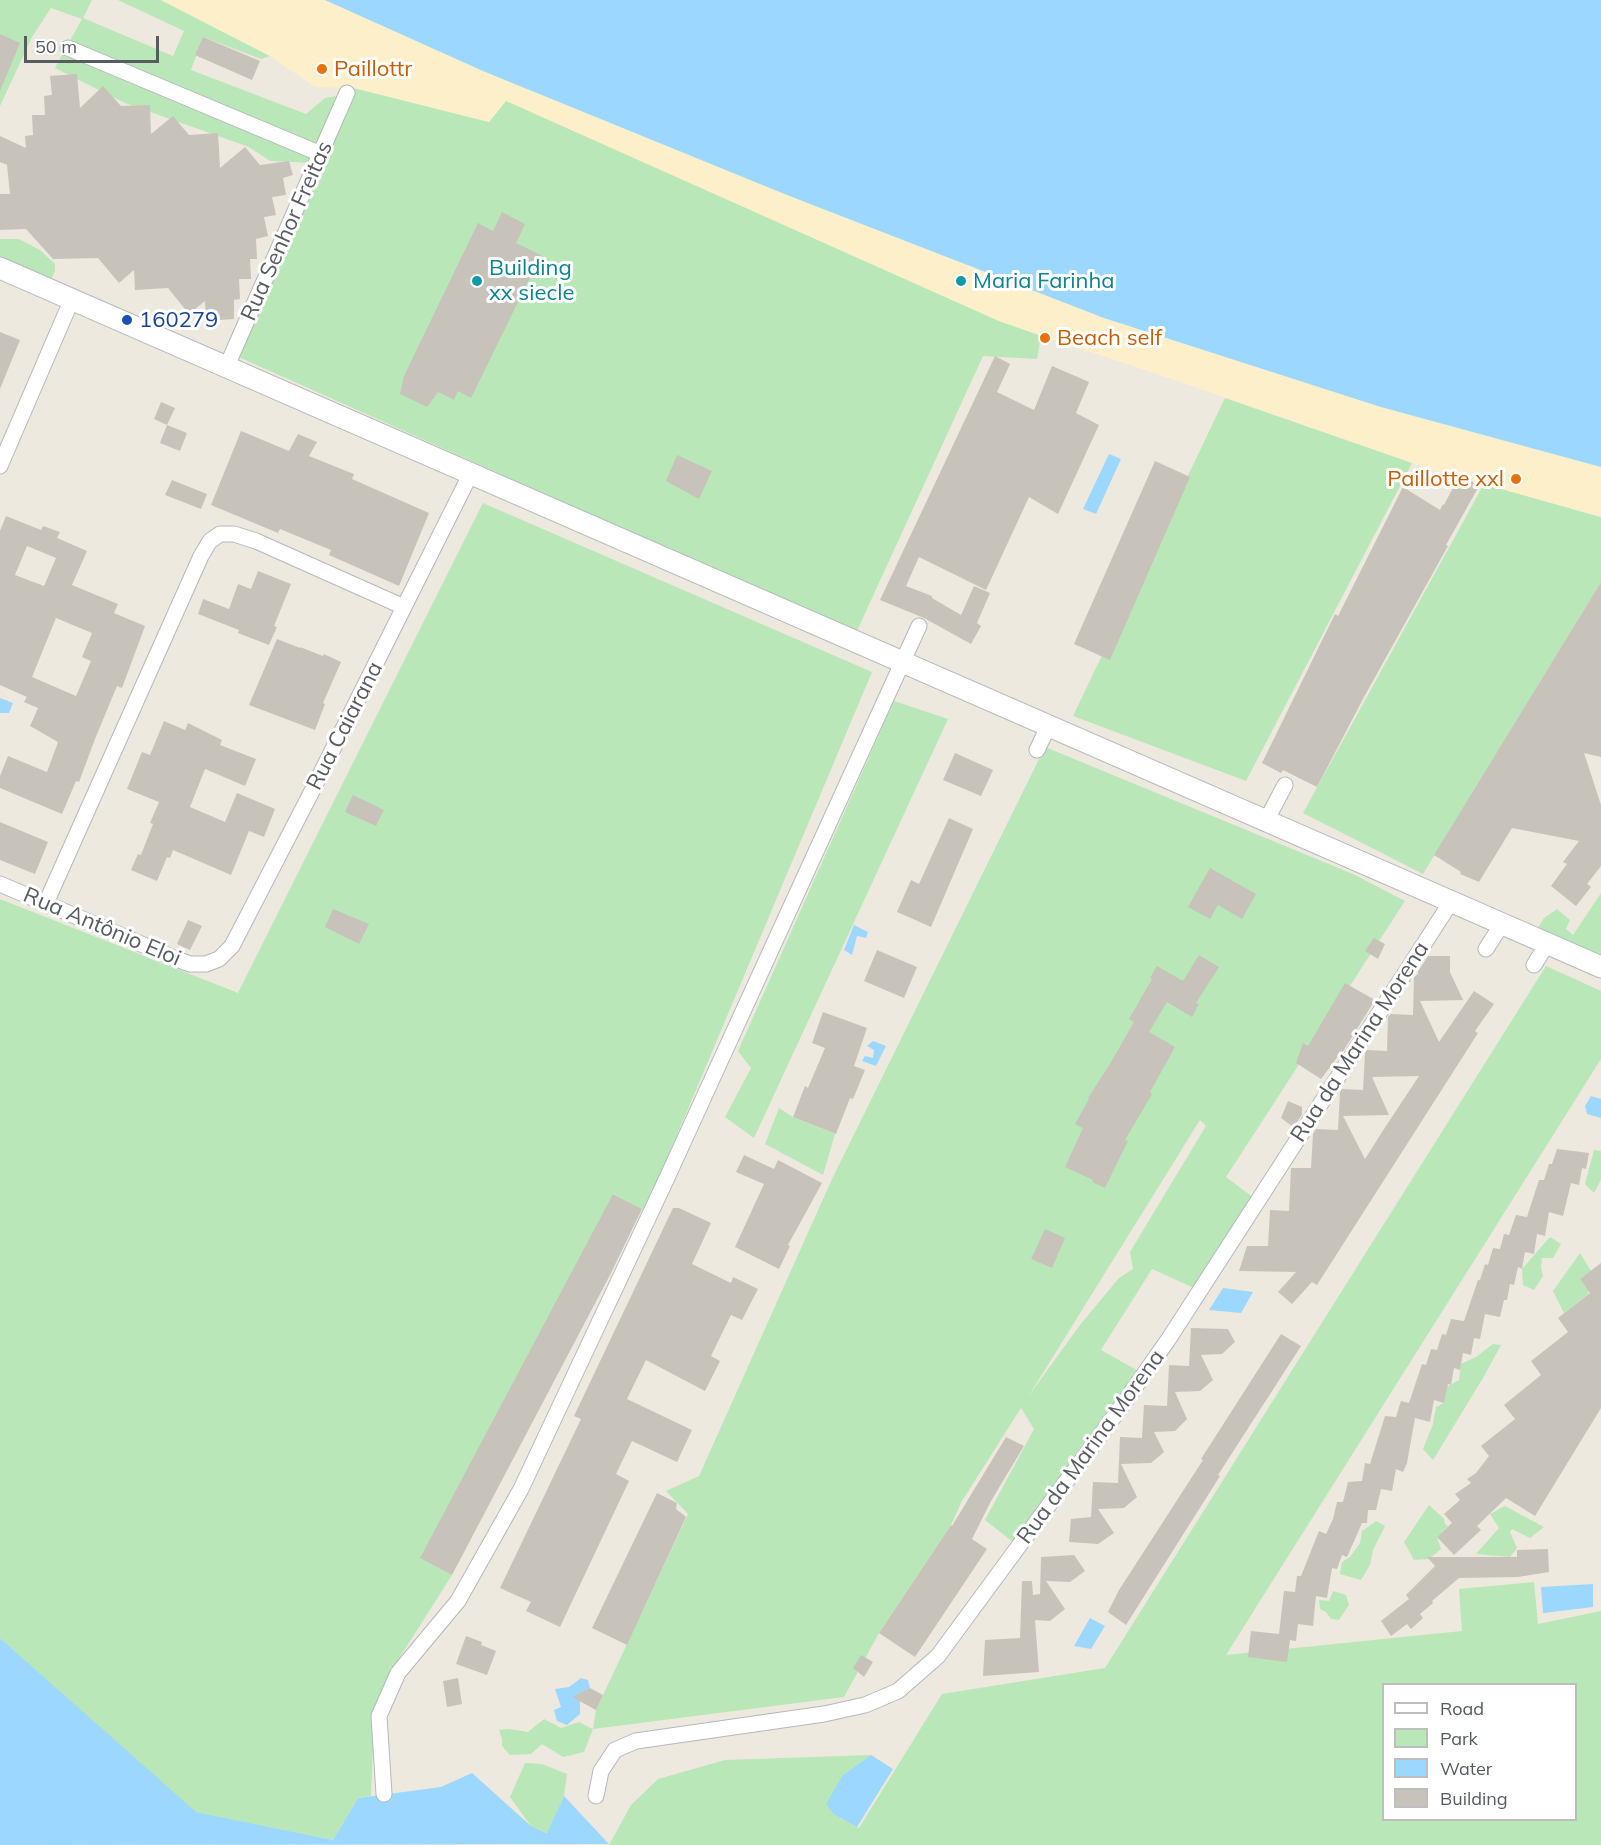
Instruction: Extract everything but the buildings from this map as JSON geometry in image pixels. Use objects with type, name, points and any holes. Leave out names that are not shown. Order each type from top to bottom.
[{"type":"main road","points":[[0,268],[1601,968]]},
{"type":"street","points":[[68,48],[321,154]]},
{"type":"street","name":"Rua Senhor Freitas","points":[[226,368],[347,93]]},
{"type":"street","points":[[0,466],[72,299]]},
{"type":"street","name":"Rua Caiarana","points":[[206,964],[219,960],[232,946],[470,475]]},
{"type":"street","points":[[46,903],[201,556],[210,541],[220,534],[234,534],[256,541],[404,607]]},
{"type":"street","points":[[384,1794],[379,1716],[398,1673],[458,1601],[520,1489],[671,1169],[919,626]]},
{"type":"street","points":[[1037,750],[1048,727]]},
{"type":"street","points":[[1266,821],[1285,785]]},
{"type":"street","name":"Rua Antônio Eloi","points":[[0,884],[174,958],[190,964],[206,964]]},
{"type":"street","name":"Rua da Marina Morena","points":[[596,1796],[601,1771],[615,1750],[636,1742],[824,1714],[865,1705],[897,1691],[938,1656],[1168,1340],[1451,902]]},
{"type":"street","points":[[1486,949],[1502,924]]},
{"type":"street","points":[[1534,965],[1548,944]]},
{"type":"green space","points":[[0,0],[92,0],[83,18],[173,56],[184,31],[118,0],[161,0],[270,56],[261,59],[203,37],[191,70],[306,114],[325,98],[337,96],[313,163],[270,161],[249,147],[125,103],[55,68],[82,19],[51,8],[32,37],[0,106]]},
{"type":"green space","points":[[354,88],[489,122],[506,100],[999,321],[1041,336],[1037,359],[983,356],[856,633],[232,354]]},
{"type":"green space","points":[[0,239],[19,239],[40,250],[55,264],[55,271],[49,285],[0,263]]},
{"type":"green space","points":[[1225,398],[1412,463],[1246,781],[1073,716]]},
{"type":"green space","points":[[1484,484],[1601,517],[1601,582],[1423,874],[1303,813]]},
{"type":"green space","points":[[483,503],[872,672],[645,1211],[614,1194],[421,1558],[452,1575],[393,1668],[374,1718],[371,1796],[358,1798],[333,1840],[195,1812],[0,1638],[0,899],[238,993]]},
{"type":"green space","points":[[894,701],[948,719],[754,1138],[725,1117],[751,1068],[738,1051]]},
{"type":"green space","points":[[1045,747],[1353,874],[1405,901],[1226,1177],[1254,1198],[1194,1288],[1152,1269],[1101,1350],[1140,1372],[1013,1542],[985,1520],[1034,1429],[1021,1408],[962,1501],[951,1525],[879,1633],[844,1697],[593,1729],[596,1710],[688,1514],[666,1491],[699,1476],[832,1179]],"holes":[[[1200,1120],[1206,1126],[1130,1252],[1133,1269],[1119,1278],[1080,1325],[1028,1397]]]},
{"type":"green space","points":[[1601,893],[1601,959],[1536,931],[1544,918],[1557,909],[1570,920],[1566,929],[1573,935]]},
{"type":"green space","points":[[1546,966],[1601,991],[1601,1059],[1226,1655],[1462,1631],[1459,1589],[1534,1582],[1538,1624],[1601,1611],[1601,1845],[609,1845],[631,1805],[658,1779],[725,1760],[871,1755],[843,1775],[835,1815],[859,1828],[942,1694],[1105,1668]]},
{"type":"green space","points":[[779,1108],[793,1117],[835,1134],[823,1175],[765,1144]]},
{"type":"green space","points":[[1594,1150],[1601,1151],[1601,1180],[1594,1193],[1585,1184]]},
{"type":"green space","points":[[1550,1237],[1561,1244],[1553,1258],[1542,1258],[1543,1276],[1534,1290],[1523,1285],[1522,1269]]},
{"type":"green space","points":[[1580,1253],[1591,1271],[1580,1279],[1589,1291],[1564,1313],[1553,1291]]},
{"type":"green space","points":[[1493,1344],[1501,1345],[1433,1460],[1423,1449],[1433,1424],[1436,1407],[1444,1403],[1447,1387],[1459,1380],[1461,1364],[1476,1357]]},
{"type":"green space","points":[[1429,1505],[1448,1526],[1437,1537],[1441,1549],[1429,1559],[1414,1560],[1404,1542]]},
{"type":"green space","points":[[1505,1506],[1544,1527],[1530,1538],[1512,1529],[1510,1532],[1517,1548],[1510,1557],[1476,1554],[1499,1528],[1490,1514]]},
{"type":"green space","points":[[1376,1521],[1385,1526],[1373,1550],[1370,1565],[1361,1580],[1340,1574],[1342,1562],[1350,1557],[1360,1543],[1362,1531]]},
{"type":"green space","points":[[1333,1591],[1346,1595],[1349,1605],[1339,1620],[1331,1619],[1326,1612],[1320,1609],[1319,1600],[1329,1601]]},
{"type":"green space","points":[[544,1719],[561,1728],[579,1722],[593,1729],[584,1752],[563,1757],[542,1744],[531,1754],[510,1755],[502,1746],[499,1730],[528,1732]]},
{"type":"green space","points":[[525,1763],[542,1764],[567,1774],[564,1796],[548,1833],[531,1826],[510,1797]]},
{"type":"sand","name":"Maria Farinha","points":[[161,0],[325,0],[483,71],[1104,318],[1381,407],[1601,467],[1601,517],[1427,468],[999,321],[506,101],[489,122],[354,88],[315,87],[270,56]]},
{"type":"water","points":[[325,0],[1601,0],[1601,467],[1381,407],[1104,318],[787,195],[483,71]]},
{"type":"water","points":[[1109,454],[1121,459],[1096,514],[1083,509]]},
{"type":"water","points":[[0,698],[13,703],[9,713],[0,713]]},
{"type":"water","points":[[854,925],[868,932],[866,938],[857,936],[852,955],[844,950]]},
{"type":"water","points":[[873,1041],[886,1046],[876,1066],[862,1061],[865,1056],[873,1058],[874,1050],[867,1046]]},
{"type":"water","points":[[1591,1096],[1601,1099],[1601,1118],[1587,1114],[1585,1106]]},
{"type":"water","points":[[1223,1288],[1253,1292],[1241,1313],[1209,1310]]},
{"type":"water","points":[[1593,1584],[1593,1607],[1543,1613],[1541,1587]]},
{"type":"water","points":[[1090,1618],[1105,1626],[1091,1649],[1074,1646]]},
{"type":"water","points":[[0,1638],[196,1812],[333,1840],[358,1798],[441,1787],[472,1773],[531,1826],[547,1833],[564,1796],[609,1844],[0,1845]]},
{"type":"water","points":[[581,1678],[588,1680],[590,1688],[580,1694],[580,1714],[567,1725],[557,1721],[554,1710],[561,1707],[555,1689],[569,1687]]},
{"type":"water","points":[[871,1755],[893,1769],[857,1827],[835,1815],[826,1804],[843,1775]]},
{"type":"place","name":"Paillottr","points":[[322,69]]},
{"type":"place","name":"Building xx siecle","points":[[477,281]]},
{"type":"place","name":"Maria Farinha","points":[[961,281]]},
{"type":"place","name":"160279","points":[[127,320]]},
{"type":"place","name":"Beach self","points":[[1045,338]]},
{"type":"place","name":"Paillotte xxl","points":[[1516,479]]}]
